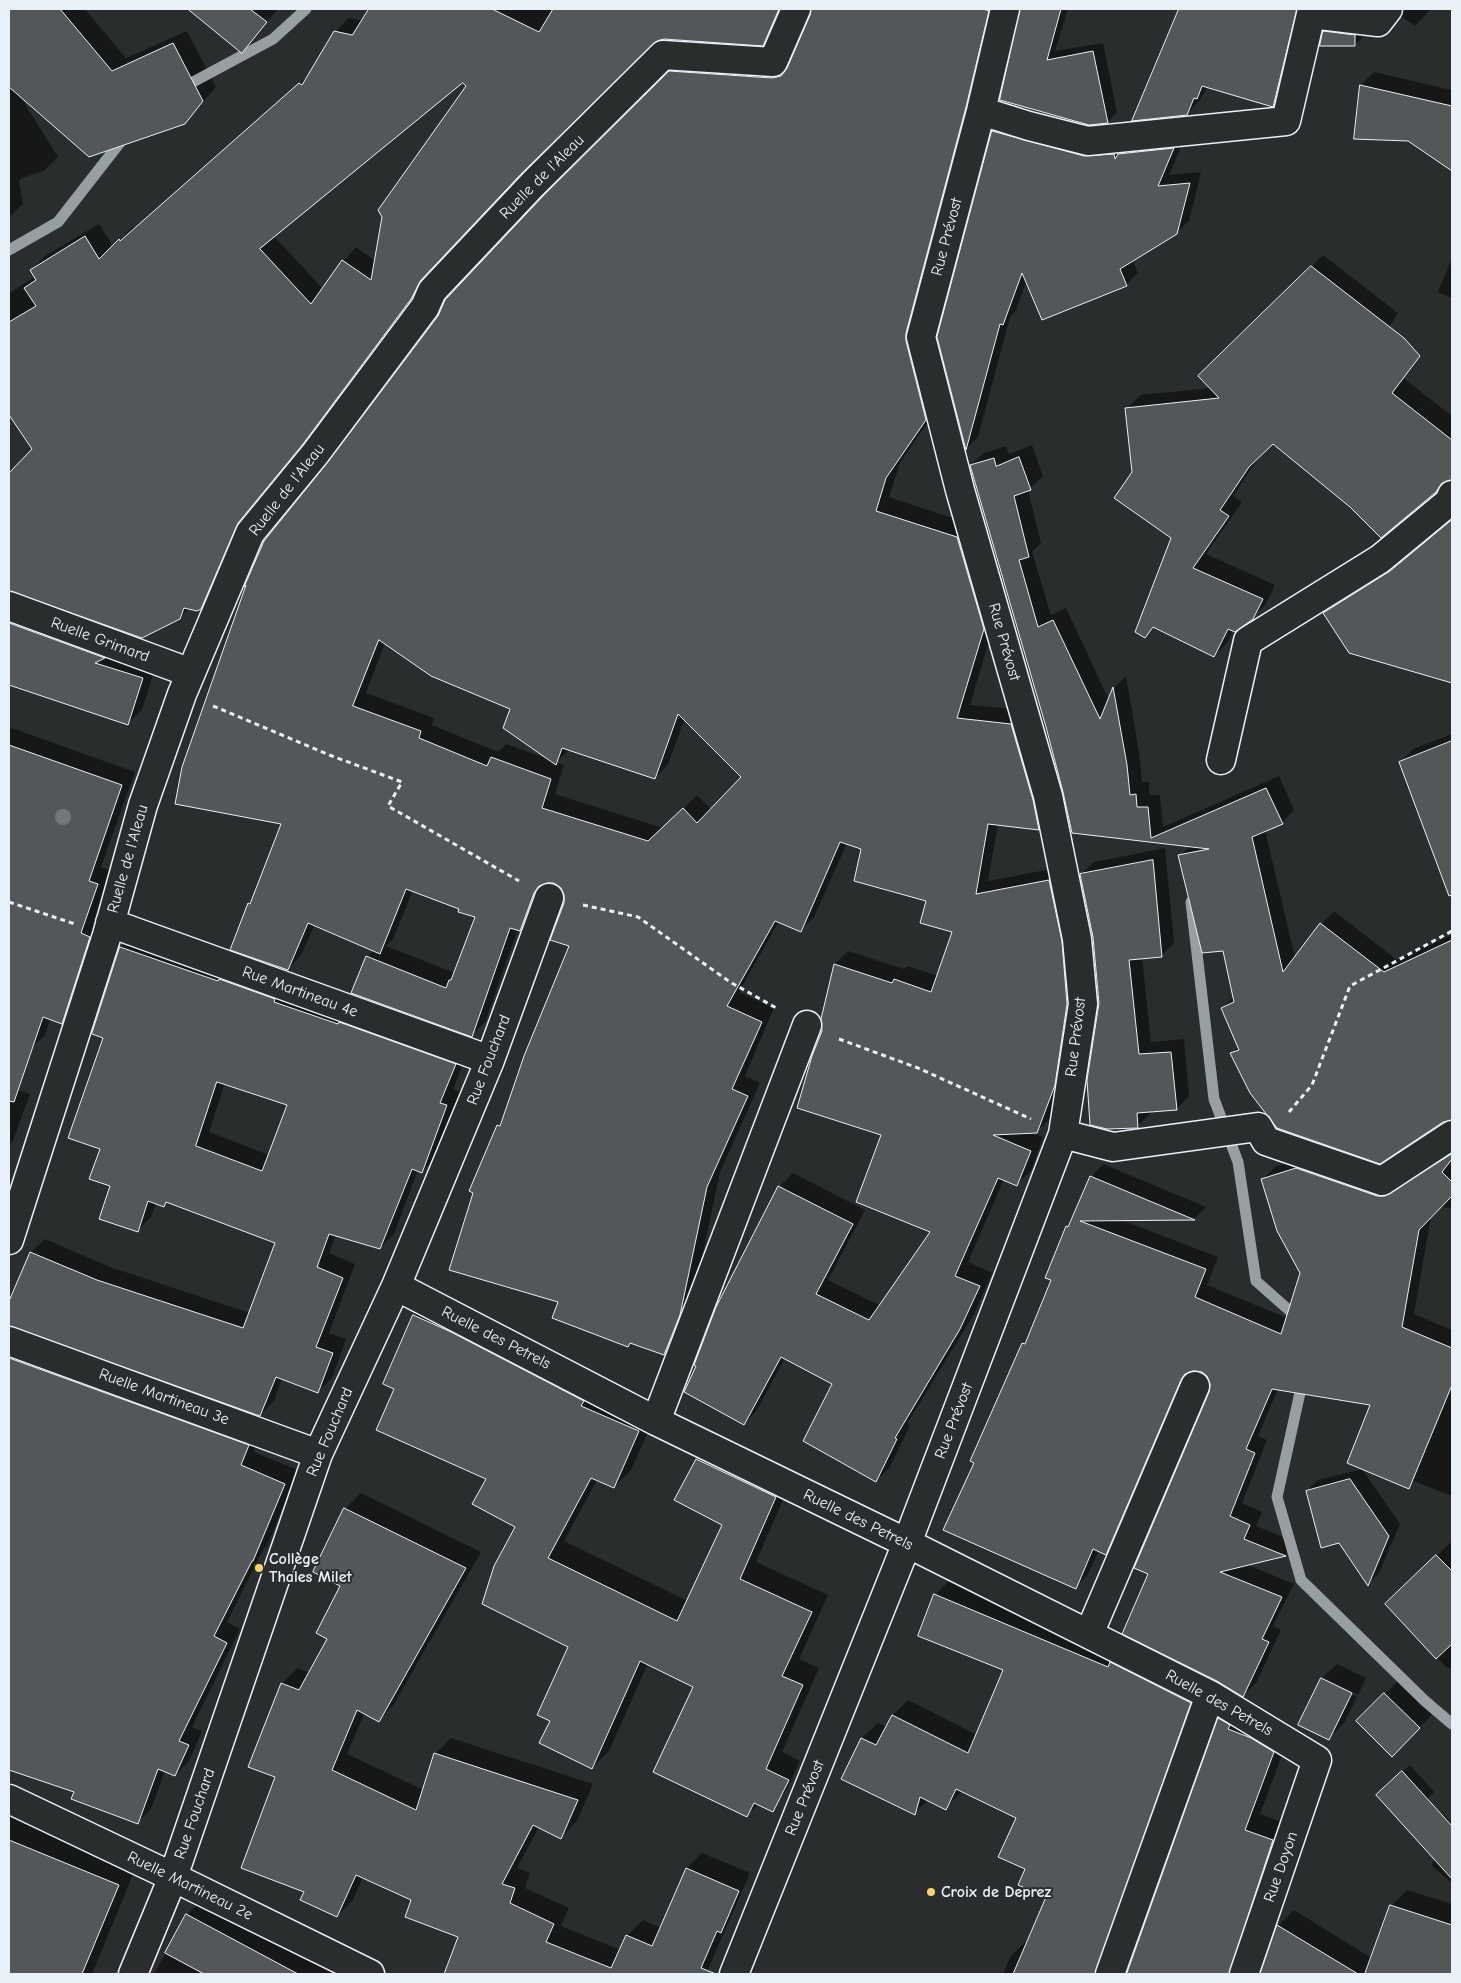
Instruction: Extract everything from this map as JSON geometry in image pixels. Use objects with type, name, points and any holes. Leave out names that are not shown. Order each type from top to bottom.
[{"type":"street","name":"Ruelle de l'Aleau","points":[[9,1240],[109,929],[143,805],[187,683],[250,534],[315,454],[425,307],[432,291],[533,184],[663,55],[773,62],[796,9]]},
{"type":"street","name":"Rue Prévost","points":[[734,1974],[907,1543],[1063,1134],[1084,1004],[1077,939],[1048,796],[960,490],[921,337],[981,111],[1005,9]]},
{"type":"street","points":[[981,111],[1088,141],[1286,121],[1311,14],[1378,22],[1388,9]]},
{"type":"street","points":[[1221,760],[1248,641],[1380,558],[1449,502],[1452,495]]},
{"type":"street","name":"Ruelle Grimard","points":[[9,606],[187,683]]},
{"type":"street","name":"Rue Fouchard","points":[[133,1974],[174,1877],[318,1454],[396,1286],[490,1060],[549,898]]},
{"type":"street","name":"Rue Martineau 4e","points":[[109,929],[490,1060]]},
{"type":"street","points":[[656,1421],[807,1025]]},
{"type":"street","points":[[1063,1134],[1113,1147],[1187,1138],[1262,1134],[1382,1181],[1452,1135]]},
{"type":"street","name":"Ruelle des Petrels","points":[[396,1286],[656,1421],[907,1543],[1210,1695],[1317,1760]]},
{"type":"street","name":"Ruelle Martineau 3e","points":[[9,1341],[318,1454]]},
{"type":"street","points":[[1089,1634],[1195,1386]]},
{"type":"street","points":[[1110,1974],[1210,1695]]},
{"type":"street","name":"Rue Doyon","points":[[1244,1974],[1317,1760]]},
{"type":"street","name":"Ruelle Martineau 2e","points":[[9,1799],[174,1877],[370,1974]]},
{"type":"path","points":[[187,683],[332,756],[402,782],[388,806],[549,898],[638,917],[730,982],[818,1031],[918,1068],[1063,1134]]},
{"type":"path","points":[[9,902],[109,929]]},
{"type":"path","points":[[1262,1134],[1312,1085],[1350,986],[1452,931]]},
{"type":"building","points":[[9,9],[60,9],[112,71],[173,43],[203,101],[185,124],[89,157],[9,87]]},
{"type":"building","points":[[188,9],[250,9],[267,22],[242,53]]},
{"type":"building","points":[[369,9],[492,9],[539,32],[553,9],[779,9],[763,46],[664,39],[657,41],[522,173],[421,280],[411,299],[303,444],[238,523],[201,609],[197,611],[184,608],[180,619],[142,638],[9,591],[9,473],[32,449],[9,415],[9,322],[36,306],[24,288],[36,280],[30,270],[85,236],[99,259],[119,239],[120,241],[299,83],[302,85],[334,31],[352,35]],"holes":[[[463,83],[466,86],[378,210],[382,217],[371,280],[342,260],[311,304],[260,249]]]},
{"type":"building","points":[[811,9],[983,9],[989,11],[966,107],[906,333],[906,341],[926,420],[886,478],[876,511],[957,537],[984,629],[957,718],[1011,724],[1033,800],[1039,830],[988,824],[976,894],[1049,880],[1062,941],[1067,1004],[1055,1085],[1037,1133],[993,1135],[1031,1151],[1017,1186],[998,1178],[955,1276],[980,1286],[960,1329],[895,1438],[897,1439],[876,1482],[803,1441],[832,1384],[781,1357],[744,1425],[684,1392],[696,1366],[694,1365],[716,1307],[778,1186],[853,1224],[816,1294],[869,1320],[930,1232],[856,1202],[881,1135],[797,1108],[812,1056],[822,1031],[821,1019],[834,964],[892,983],[894,979],[931,992],[952,932],[920,923],[926,901],[854,881],[861,849],[840,842],[801,932],[775,921],[727,1006],[762,1022],[732,1089],[748,1096],[707,1187],[680,1315],[664,1355],[630,1343],[628,1347],[552,1318],[558,1302],[449,1270],[473,1193],[469,1191],[497,1125],[500,1126],[524,1056],[569,946],[550,940],[564,903],[564,895],[561,888],[554,883],[539,886],[534,893],[520,931],[510,928],[472,1037],[351,993],[366,956],[446,988],[449,980],[451,980],[475,917],[458,912],[459,909],[406,889],[380,954],[308,923],[288,970],[230,950],[281,824],[175,804],[182,767],[246,585],[244,587],[264,541],[327,463],[438,316],[445,300],[544,195],[669,71],[772,78],[781,76],[787,68]],"holes":[[[379,640],[431,676],[510,709],[503,728],[556,765],[562,748],[655,779],[678,714],[741,777],[697,823],[683,808],[648,841],[542,808],[551,779],[491,757],[487,766],[419,738],[421,731],[353,706]]]},
{"type":"building","points":[[1020,9],[1061,9],[1047,60],[1093,51],[1108,123],[1089,125],[1000,100]]},
{"type":"building","points":[[1179,9],[1297,9],[1273,107],[1202,86],[1197,99],[1194,98],[1187,115],[1132,121]]},
{"type":"building","points":[[1323,31],[1355,35],[1355,46],[1320,46]]},
{"type":"building","points":[[1360,85],[1452,106],[1452,171],[1408,141],[1354,139]]},
{"type":"building","points":[[992,131],[1084,156],[1114,154],[1115,159],[1118,154],[1174,148],[1158,186],[1190,183],[1177,234],[1120,269],[1127,286],[1042,320],[1022,273],[1003,325],[1000,324],[966,450],[937,337]]},
{"type":"building","points":[[1311,266],[1404,338],[1420,356],[1392,393],[1452,440],[1452,480],[1442,483],[1436,492],[1381,538],[1350,507],[1273,444],[1249,467],[1220,510],[1229,516],[1193,568],[1263,599],[1253,619],[1235,632],[1228,629],[1214,657],[1153,627],[1145,638],[1135,632],[1171,538],[1114,498],[1132,472],[1125,408],[1219,398],[1198,376]]},
{"type":"building","points":[[1019,457],[1031,490],[1014,496],[1029,557],[1019,560],[1038,627],[1053,620],[1100,719],[1113,687],[1127,765],[1130,795],[1136,794],[1137,807],[1148,807],[1151,838],[1266,788],[1283,824],[1252,837],[1283,972],[1320,923],[1384,972],[1452,940],[1452,1120],[1443,1122],[1380,1164],[1277,1128],[1250,1093],[1230,1053],[1239,1050],[1221,1008],[1234,1002],[1223,951],[1202,953],[1178,855],[1209,849],[1072,833],[1046,727],[970,465],[994,458],[996,466]]},
{"type":"building","points":[[1452,520],[1452,683],[1349,653],[1323,613],[1390,571]]},
{"type":"building","points":[[9,623],[105,658],[95,663],[143,678],[128,725],[9,685]]},
{"type":"building","points":[[1452,741],[1452,895],[1449,896],[1399,762]]},
{"type":"building","points":[[9,745],[122,785],[89,881],[98,884],[81,933],[90,937],[62,1024],[43,1017],[14,1102],[9,1101]]},
{"type":"building","points":[[1153,860],[1162,957],[1129,960],[1139,1054],[1171,1052],[1177,1110],[1137,1113],[1138,1128],[1107,1129],[1090,1125],[1087,1080],[1099,1003],[1093,937],[1080,874]]},
{"type":"building","points":[[120,947],[218,981],[219,979],[275,999],[274,1002],[338,1024],[339,1022],[456,1064],[440,1103],[447,1105],[422,1173],[412,1169],[380,1249],[329,1234],[317,1267],[343,1278],[316,1347],[333,1353],[318,1393],[276,1377],[260,1416],[9,1326],[9,1301],[30,1252],[97,1280],[243,1328],[275,1243],[166,1202],[164,1207],[148,1201],[138,1232],[99,1219],[110,1186],[89,1179],[100,1149],[68,1138],[103,1038],[92,1034]],"holes":[[[217,1082],[287,1105],[262,1171],[196,1146]]]},
{"type":"building","points":[[1452,1154],[1452,1159],[1442,1172],[1452,1182],[1452,1196],[1419,1230],[1402,1327],[1452,1348],[1452,1385],[1409,1489],[1347,1463],[1370,1405],[1272,1389],[1246,1449],[1255,1453],[1230,1516],[1250,1525],[1244,1539],[1286,1556],[1220,1572],[1282,1597],[1262,1639],[1269,1642],[1243,1697],[1217,1681],[1122,1634],[1148,1574],[1134,1568],[1209,1392],[1210,1384],[1207,1376],[1202,1372],[1193,1371],[1185,1374],[1181,1380],[1106,1555],[1093,1549],[1076,1589],[943,1530],[974,1463],[970,1461],[1022,1343],[1025,1344],[1051,1280],[1045,1278],[1066,1226],[1068,1227],[1090,1176],[1195,1220],[1080,1221],[1206,1269],[1195,1297],[1281,1334],[1300,1273],[1277,1231],[1261,1179],[1296,1168],[1377,1196],[1384,1196]]},
{"type":"building","points":[[413,1315],[451,1332],[584,1401],[581,1406],[639,1431],[614,1488],[591,1478],[548,1558],[677,1621],[722,1525],[674,1500],[696,1459],[776,1497],[740,1579],[812,1612],[782,1676],[803,1685],[766,1769],[789,1780],[773,1812],[754,1803],[747,1817],[653,1772],[693,1687],[640,1661],[592,1769],[539,1743],[550,1721],[537,1715],[568,1647],[482,1604],[494,1566],[515,1527],[472,1504],[486,1479],[376,1430],[394,1389],[383,1384]]},
{"type":"building","points":[[9,1358],[249,1445],[241,1465],[285,1484],[253,1561],[214,1636],[227,1643],[179,1741],[189,1745],[175,1776],[158,1769],[138,1824],[71,1799],[74,1792],[9,1770]]},
{"type":"building","points":[[1350,1479],[1389,1536],[1368,1586],[1339,1543],[1321,1548],[1306,1491]]},
{"type":"building","points":[[344,1508],[466,1568],[379,1722],[357,1710],[332,1770],[416,1810],[434,1753],[578,1800],[561,1839],[533,1825],[502,1884],[515,1888],[510,1903],[554,1924],[546,1942],[611,1968],[626,1935],[652,1946],[686,1868],[739,1891],[721,1933],[717,1931],[701,1968],[716,1974],[444,1974],[458,1937],[405,1917],[411,1900],[356,1875],[337,1917],[300,1900],[304,1892],[241,1868],[275,1777],[248,1767],[281,1683],[299,1690],[327,1639],[316,1633],[340,1586],[313,1572]]},
{"type":"building","points":[[1436,1555],[1452,1571],[1452,1644],[1436,1659],[1385,1604]]},
{"type":"building","points":[[934,1594],[1108,1667],[1110,1662],[1191,1703],[1095,1974],[1013,1974],[1046,1897],[1018,1885],[1025,1869],[998,1857],[1016,1818],[956,1789],[946,1810],[920,1797],[915,1815],[841,1779],[861,1738],[876,1745],[892,1715],[968,1753],[1003,1670],[918,1636]]},
{"type":"building","points":[[1321,1678],[1352,1693],[1329,1740],[1298,1725]]},
{"type":"building","points":[[1384,1693],[1420,1728],[1392,1757],[1356,1721]]},
{"type":"building","points":[[1218,1718],[1230,1725],[1228,1729],[1251,1738],[1274,1752],[1245,1830],[1273,1840],[1229,1974],[1127,1974]]},
{"type":"building","points":[[1402,1771],[1452,1826],[1452,1879],[1376,1795]]},
{"type":"building","points":[[9,1840],[119,1885],[82,1974],[9,1974]]},
{"type":"building","points":[[1390,1905],[1452,1925],[1452,1974],[1365,1974]]},
{"type":"building","points":[[186,1914],[298,1974],[204,1974],[165,1953]]},
{"type":"building","points":[[1277,1925],[1358,1974],[1260,1974]]},
{"type":"waterway","points":[[180,89],[273,39],[306,9]]},
{"type":"waterway","points":[[9,250],[58,222],[125,136]]},
{"type":"waterway","points":[[1191,902],[1214,1099],[1238,1162],[1256,1281],[1299,1319]]},
{"type":"waterway","points":[[1303,1379],[1277,1497],[1301,1580],[1425,1701],[1452,1724]]},
{"type":"place","name":"Collège Thales Milet","points":[[259,1568]]},
{"type":"place","name":"Croix de Deprez","points":[[931,1892]]}]
